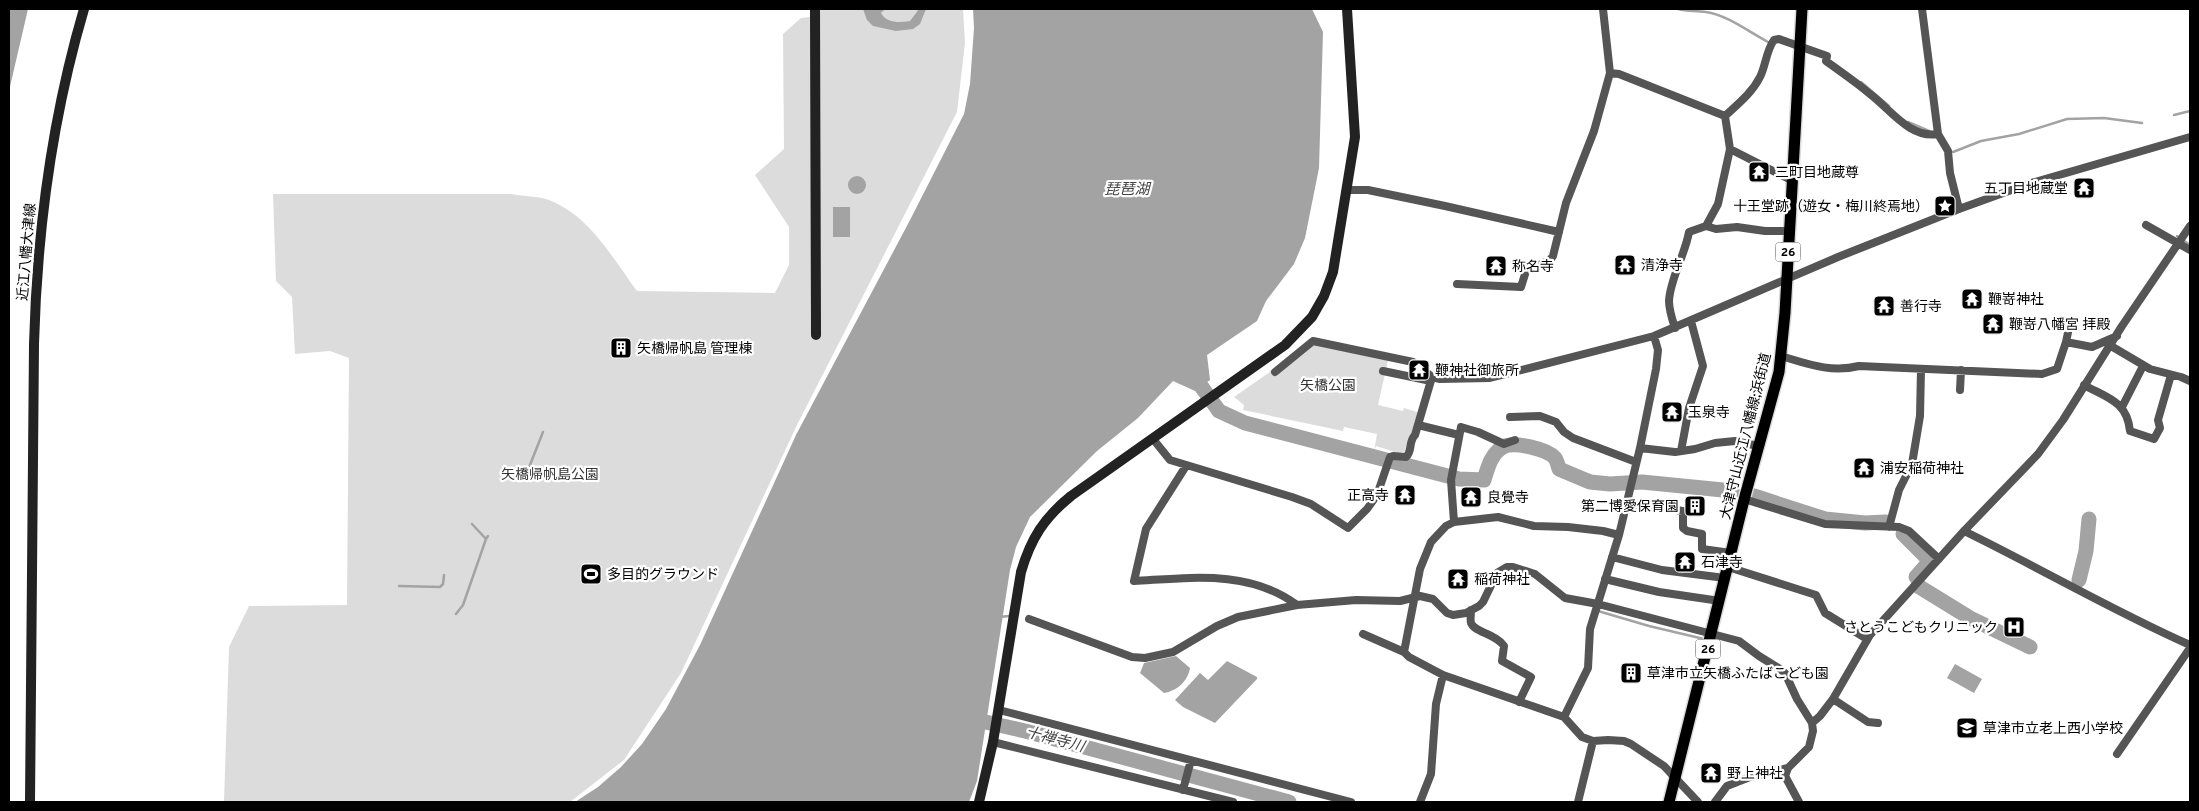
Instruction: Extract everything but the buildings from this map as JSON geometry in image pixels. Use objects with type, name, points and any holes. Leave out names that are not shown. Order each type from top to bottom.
[{"type":"main road","name":"大津守山近江八幡線;浜街道","points":[[1669,802],[1745,495],[1782,356],[1802,9]]},
{"type":"street","name":"近江八幡大津線","points":[[30,802],[34,344],[37,276],[44,204],[54,134],[68,65],[84,9]]},
{"type":"street","points":[[815,9],[816,335]]},
{"type":"street","points":[[979,802],[993,740],[1021,572],[1027,550],[1040,527],[1054,510],[1071,496],[1285,345],[1312,317],[1324,296],[1333,272],[1355,137],[1347,9]]},
{"type":"street","points":[[1457,284],[1521,287],[1526,271],[1550,260],[1553,256],[1566,204],[1594,131],[1610,73],[1603,9]]},
{"type":"street","points":[[1922,9],[1938,134],[1948,151],[1950,173],[1958,209]]},
{"type":"street","points":[[1725,116],[1753,90],[1761,75],[1769,47],[1774,40],[1779,39],[1827,56],[1826,61],[1872,95],[1904,124],[1932,135],[1938,134]]},
{"type":"street","points":[[1610,73],[1619,74],[1725,116]]},
{"type":"street","points":[[1706,226],[1718,204],[1730,149],[1725,116]]},
{"type":"street","points":[[1383,371],[1432,379],[1490,378],[1654,336],[1958,209],[2028,184],[2190,137]]},
{"type":"street","points":[[1730,149],[1791,180]]},
{"type":"street","points":[[1347,190],[1368,190],[1559,232]]},
{"type":"street","points":[[2146,225],[2190,250]]},
{"type":"street","points":[[1675,328],[1669,304],[1670,293],[1686,248],[1689,232],[1706,226],[1716,229],[1745,227],[1765,231],[1789,231]]},
{"type":"street","points":[[1812,723],[1820,716],[1833,698],[1867,639],[1964,531],[2038,454],[2063,420],[2116,336],[2190,226]]},
{"type":"street","points":[[1681,451],[1689,408],[1703,366],[1691,322]]},
{"type":"street","points":[[1782,356],[1819,368],[1846,370],[1859,366],[2048,374],[2057,369],[2070,323]]},
{"type":"street","points":[[1564,717],[1588,668],[1590,629],[1612,557],[1640,448],[1657,358],[1654,336]]},
{"type":"street","points":[[2066,342],[2092,347],[2116,336]]},
{"type":"street","points":[[1275,372],[1313,341],[1413,362],[1432,379]]},
{"type":"street","points":[[2111,346],[2143,366],[2190,381]]},
{"type":"street","points":[[2122,407],[2143,366]]},
{"type":"street","points":[[1889,528],[1899,490],[1912,464],[1920,416],[1920,369]]},
{"type":"street","points":[[1960,370],[1960,390]]},
{"type":"street","points":[[2084,385],[2122,407],[2127,415],[2130,430],[2156,438],[2160,428],[2158,420],[2171,375]]},
{"type":"street","points":[[1153,439],[1170,460],[1311,504],[1348,528],[1367,509],[1377,495],[1389,460],[1393,456],[1406,457],[1409,455],[1410,440],[1415,435],[1432,379]]},
{"type":"street","points":[[1510,417],[1540,416],[1556,422],[1564,432],[1573,438],[1636,462]]},
{"type":"street","points":[[1418,425],[1458,435]]},
{"type":"street","points":[[1454,522],[1450,496],[1451,478],[1461,427],[1478,432],[1504,444],[1515,440]]},
{"type":"street","points":[[1640,448],[1668,452],[1735,441],[1758,446]]},
{"type":"street","points":[[1186,466],[1146,529],[1134,581],[1204,577],[1226,578],[1274,592],[1297,605]]},
{"type":"street","points":[[1745,495],[1825,524],[1899,527],[1909,531],[1939,559]]},
{"type":"street","points":[[1626,503],[1684,511],[1683,528],[1687,531],[1702,534],[1702,549],[1731,553]]},
{"type":"street","points":[[1404,652],[1420,569],[1427,550],[1438,533],[1454,522],[1498,518],[1534,526],[1568,527],[1603,531],[1618,535]]},
{"type":"street","points":[[1964,531],[2046,572],[2118,612],[2190,647],[2117,754]]},
{"type":"street","points":[[1612,557],[1668,572],[1727,572],[1816,595],[1825,613],[1867,639]]},
{"type":"street","points":[[1029,619],[1132,657],[1145,658],[1173,652],[1218,626],[1238,617],[1297,605],[1356,600],[1400,601],[1416,597],[1433,599],[1445,612],[1452,615],[1472,610],[1483,602],[1497,573],[1507,567],[1513,567],[1535,574],[1564,598],[1598,604],[1739,641],[1785,673],[1797,699],[1812,723],[1813,731],[1809,747],[1788,768],[1785,776],[1799,802]]},
{"type":"street","points":[[1605,579],[1659,592],[1720,601]]},
{"type":"street","points":[[1472,610],[1472,623],[1474,627],[1497,637],[1504,646],[1505,651],[1502,661],[1531,677],[1519,702]]},
{"type":"street","points":[[1362,634],[1404,652],[1409,657],[1443,675],[1564,717],[1582,737],[1593,741],[1624,741],[1631,744],[1664,766],[1698,802]]},
{"type":"street","points":[[1420,802],[1431,774],[1436,704],[1443,675]]},
{"type":"street","points":[[1833,698],[1868,722],[1878,723]]},
{"type":"street","points":[[998,712],[1351,802]]},
{"type":"street","points":[[993,740],[1233,802]]},
{"type":"street","points":[[1578,802],[1593,741]]},
{"type":"street","points":[[1184,788],[1190,762]]},
{"type":"street","points":[[1715,802],[1727,786],[1750,777],[1788,768]]},
{"type":"green space","name":"矢橋帰帆島公園","points":[[820,9],[963,9],[965,43],[957,112],[797,425],[681,673],[624,760],[570,802],[224,802],[229,647],[249,606],[347,605],[349,358],[330,351],[295,354],[292,297],[276,281],[273,194],[511,194],[542,198],[561,206],[587,225],[608,250],[637,291],[775,293],[789,265],[789,227],[755,175],[784,149],[783,34],[801,18],[820,16]]},
{"type":"green space","name":"矢橋公園","points":[[1311,338],[1389,356],[1378,405],[1403,411],[1404,408],[1420,413],[1406,451],[1398,453],[1376,446],[1374,451],[1377,434],[1344,427],[1343,431],[1243,410],[1244,405],[1234,397],[1293,356]]},
{"type":"water","points":[[9,9],[28,9],[9,91]]},
{"type":"water","points":[[863,9],[885,9],[881,13],[886,19],[893,22],[902,22],[910,21],[919,9],[926,9],[920,24],[913,29],[896,31],[873,26],[867,20]]},
{"type":"water","name":"琵琶湖","points":[[973,9],[1312,9],[1323,32],[1319,168],[1305,238],[1294,264],[1266,301],[1257,321],[1207,355],[1210,380],[1195,391],[1173,381],[1138,418],[1097,451],[1030,517],[1016,547],[1010,570],[977,781],[969,802],[575,802],[598,787],[621,767],[642,744],[666,709],[700,645],[796,435],[964,114],[970,84],[974,28]]},
{"type":"water","points":[[857,176],[863,179],[866,185],[863,191],[857,194],[851,191],[848,185],[851,179]]},
{"type":"water","points":[[833,207],[850,207],[850,237],[833,237]]},
{"type":"water","points":[[1176,656],[1190,668],[1187,677],[1181,685],[1173,690],[1164,693],[1140,673],[1144,663]]},
{"type":"water","points":[[1227,661],[1257,677],[1257,679],[1215,723],[1183,707],[1175,700],[1200,673],[1208,680]]},
{"type":"water","points":[[1955,664],[1982,679],[1974,693],[1947,678]]},
{"type":"waterway","points":[[1678,9],[1714,14],[1738,24],[1768,42]]},
{"type":"waterway","points":[[1861,82],[1889,106]]},
{"type":"waterway","points":[[2174,115],[2190,111]]},
{"type":"waterway","points":[[1953,152],[1981,141],[2019,134],[2067,119],[2104,118],[2142,123]]},
{"type":"waterway","points":[[1908,122],[1929,131]]},
{"type":"waterway","points":[[2177,236],[2190,245]]},
{"type":"waterway","points":[[1201,386],[1219,411],[1245,423],[1459,479],[1484,480],[1490,461],[1499,450],[1508,445],[1522,445],[1551,455],[1556,459],[1559,469],[1590,482],[1610,484],[1642,482],[1733,491],[1825,519],[1865,523],[1886,522]]},
{"type":"waterway","points":[[528,470],[543,432]]},
{"type":"waterway","points":[[2079,580],[2086,551],[2089,519]]},
{"type":"waterway","points":[[472,524],[486,539],[488,536]]},
{"type":"waterway","points":[[1903,534],[1929,560],[1916,577]]},
{"type":"waterway","points":[[456,614],[463,605],[486,539]]},
{"type":"waterway","points":[[399,586],[440,587],[443,584],[444,575]]},
{"type":"waterway","points":[[1918,586],[1970,618],[2030,647]]},
{"type":"waterway","points":[[1598,611],[1704,639]]},
{"type":"waterway","points":[[999,617],[1009,616]]},
{"type":"waterway","name":"十禅寺川","points":[[968,718],[1025,731],[1289,802]]},
{"type":"place","name":"三町目地蔵尊","points":[[1759,172]]},
{"type":"place","name":"五丁目地蔵堂","points":[[2084,188]]},
{"type":"place","name":"十王堂跡（遊女・梅川終焉地）","points":[[1945,206]]},
{"type":"place","name":"清浄寺","points":[[1625,265]]},
{"type":"place","name":"称名寺","points":[[1496,266]]},
{"type":"place","name":"鞭嵜神社","points":[[1972,299]]},
{"type":"place","name":"善行寺","points":[[1884,306]]},
{"type":"place","name":"鞭嵜八幡宮 拝殿","points":[[1993,324]]},
{"type":"place","name":"矢橋帰帆島 管理棟","points":[[621,348]]},
{"type":"place","name":"鞭神社御旅所","points":[[1419,370]]},
{"type":"place","name":"玉泉寺","points":[[1672,412]]},
{"type":"place","name":"浦安稲荷神社","points":[[1864,468]]},
{"type":"place","name":"正高寺","points":[[1405,495]]},
{"type":"place","name":"良覺寺","points":[[1471,497]]},
{"type":"place","name":"第二博愛保育園","points":[[1695,506]]},
{"type":"place","name":"石津寺","points":[[1685,562]]},
{"type":"place","name":"多目的グラウンド","points":[[591,574]]},
{"type":"place","name":"稲荷神社","points":[[1458,579]]},
{"type":"place","name":"さとうこどもクリニック","points":[[2014,627]]},
{"type":"place","name":"草津市立矢橋ふたばこども園","points":[[1631,673]]},
{"type":"place","name":"草津市立老上西小学校","points":[[1967,728]]},
{"type":"place","name":"野上神社","points":[[1711,773]]}]
